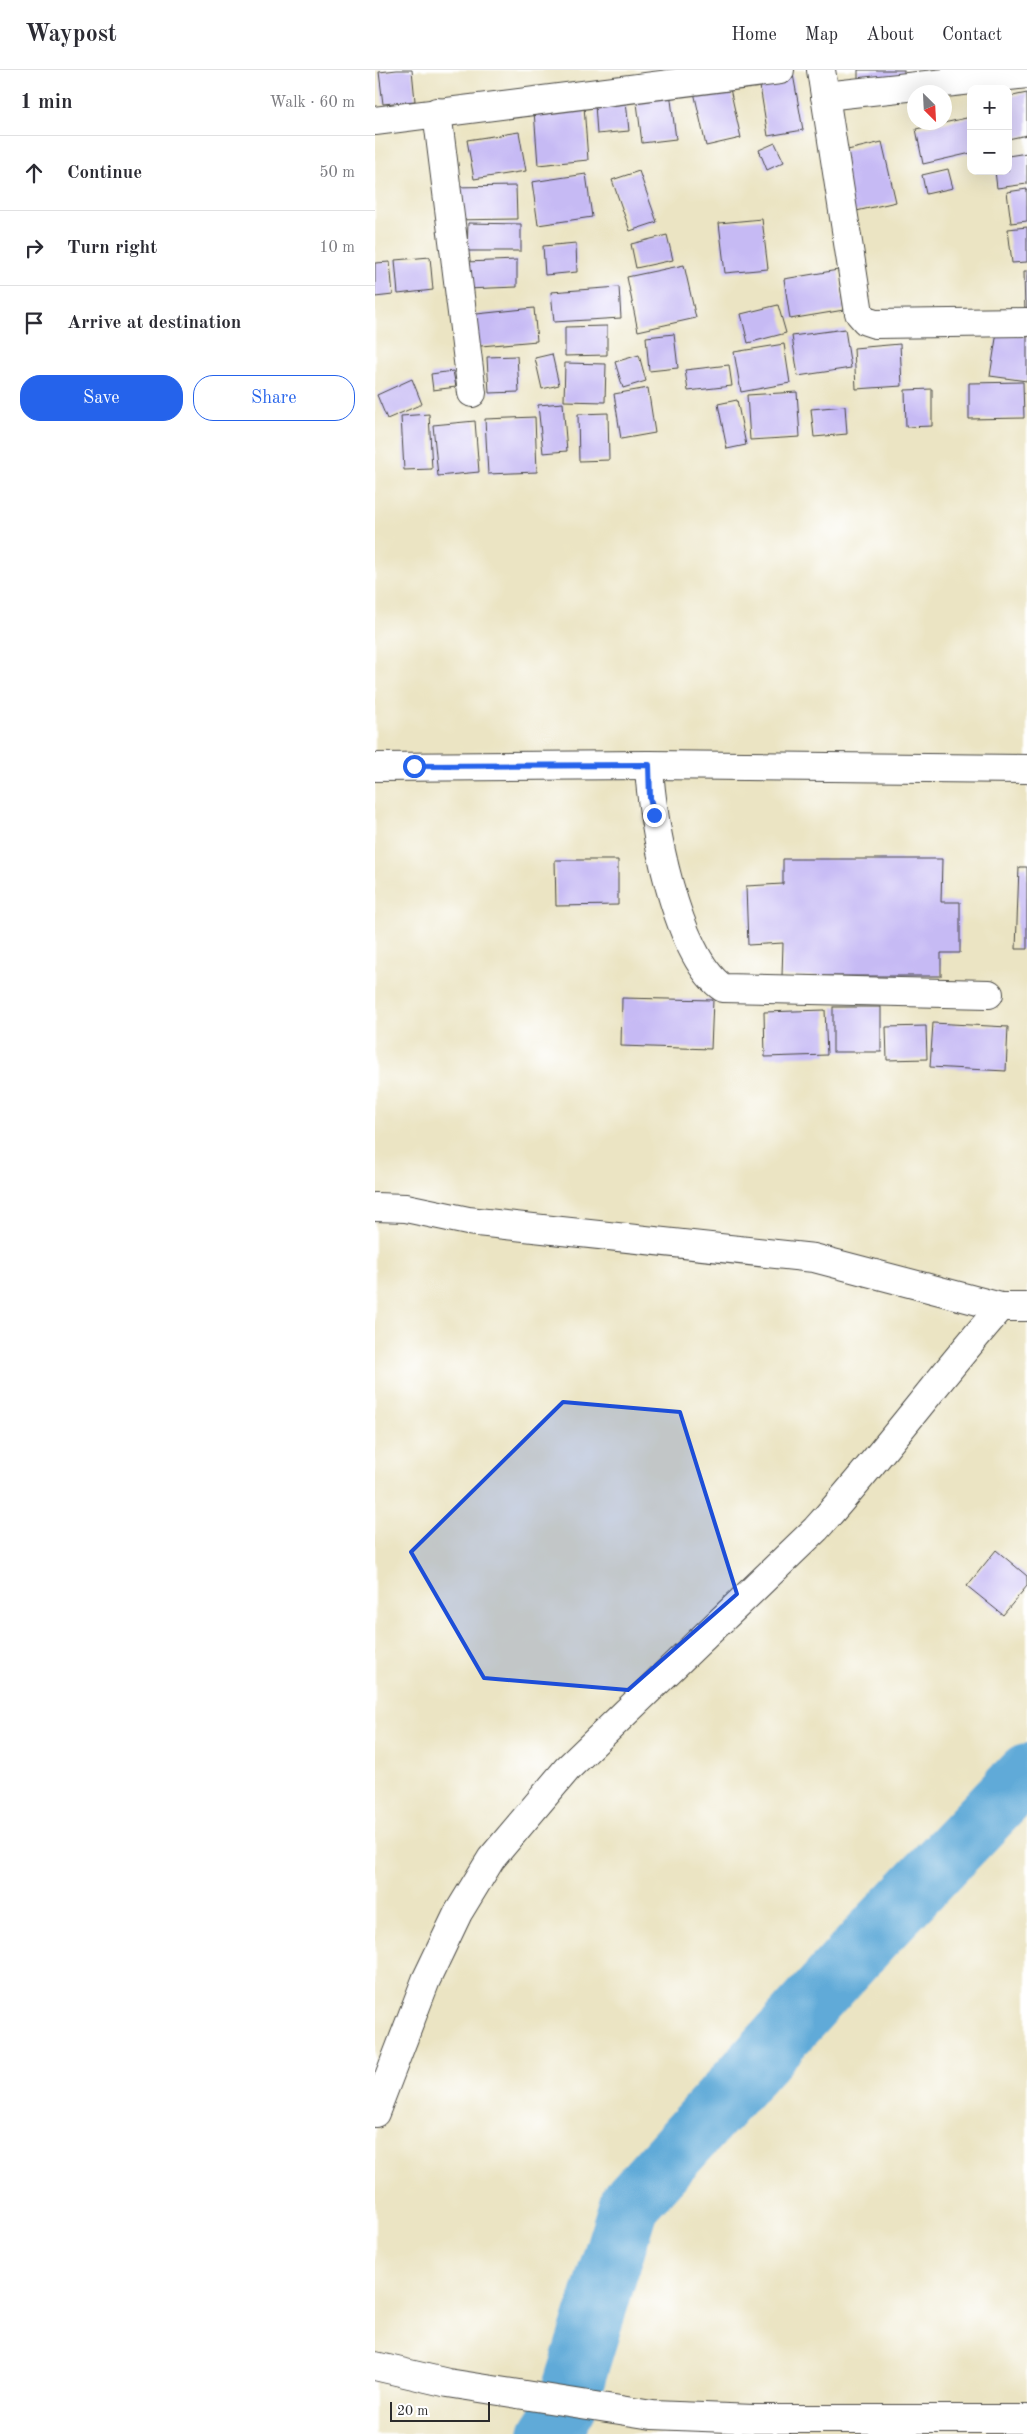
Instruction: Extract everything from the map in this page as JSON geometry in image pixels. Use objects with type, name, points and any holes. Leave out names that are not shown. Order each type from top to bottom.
[{"type":"street","points":[[375,121],[780,70]]},
{"type":"street","points":[[1027,74],[823,83],[859,313],[866,321],[875,324],[1027,322]]},
{"type":"street","points":[[437,112],[472,393]]},
{"type":"street","points":[[375,767],[649,765],[1027,769]]},
{"type":"street","points":[[649,765],[650,798],[673,898],[693,952],[711,980],[723,988],[989,994]]},
{"type":"street","points":[[375,1207],[406,1208],[468,1221],[814,1258],[1014,1307]]},
{"type":"street","points":[[375,2113],[426,1980],[458,1913],[491,1859],[567,1769],[817,1529],[854,1487],[946,1370],[1014,1307]]},
{"type":"street","points":[[375,2366],[448,2383],[652,2415],[764,2419],[1027,2419]]},
{"type":"highlighted area","points":[[563,1402],[680,1412],[737,1594],[628,1690],[484,1678],[411,1552]]},
{"type":"building","points":[[412,70],[415,101],[383,104],[379,72]]},
{"type":"building","points":[[858,70],[904,70],[904,83],[858,83]]},
{"type":"building","points":[[793,74],[803,130],[768,136],[759,80]]},
{"type":"building","points":[[729,84],[741,138],[706,146],[694,92]]},
{"type":"building","points":[[670,92],[676,139],[642,143],[636,95]]},
{"type":"building","points":[[1027,93],[1027,135],[1012,138],[1012,130],[1012,96]]},
{"type":"building","points":[[626,101],[629,131],[597,134],[595,104]]},
{"type":"building","points":[[584,106],[588,160],[538,165],[534,111]]},
{"type":"building","points":[[967,118],[967,154],[923,164],[916,130],[952,130],[952,121]]},
{"type":"building","points":[[519,132],[526,171],[474,179],[467,140]]},
{"type":"building","points":[[882,142],[896,202],[852,212],[839,152]]},
{"type":"building","points":[[775,143],[784,162],[767,170],[759,150]]},
{"type":"building","points":[[1027,153],[1027,184],[997,188],[995,175],[1012,175],[1012,155]]},
{"type":"building","points":[[948,169],[953,188],[926,194],[922,175]]},
{"type":"building","points":[[639,171],[657,222],[630,231],[612,180]]},
{"type":"building","points":[[586,174],[592,217],[538,225],[532,182]]},
{"type":"building","points":[[516,186],[517,219],[452,220],[452,187]]},
{"type":"building","points":[[1027,189],[1027,221],[1011,223],[1007,192]]},
{"type":"building","points":[[762,219],[768,269],[725,273],[719,223]]},
{"type":"building","points":[[468,223],[521,224],[521,251],[467,251]]},
{"type":"building","points":[[1027,227],[1027,262],[1012,263],[1008,229]]},
{"type":"building","points":[[667,235],[673,260],[636,268],[631,244]]},
{"type":"building","points":[[576,243],[577,272],[545,275],[543,246]]},
{"type":"building","points":[[430,257],[433,290],[398,294],[395,260]]},
{"type":"building","points":[[517,260],[517,287],[466,289],[465,262]]},
{"type":"building","points":[[390,262],[393,295],[375,297],[375,263]]},
{"type":"building","points":[[684,265],[696,318],[638,331],[627,277]]},
{"type":"building","points":[[838,270],[844,310],[790,319],[784,279]]},
{"type":"building","points":[[1024,271],[1027,271],[1027,314],[1025,314]]},
{"type":"building","points":[[619,287],[621,318],[554,322],[551,292]]},
{"type":"building","points":[[778,305],[786,333],[748,343],[741,314]]},
{"type":"building","points":[[534,308],[537,341],[470,347],[467,315]]},
{"type":"building","points":[[607,326],[607,355],[565,356],[565,327]]},
{"type":"building","points":[[845,329],[851,368],[798,376],[792,336]]},
{"type":"building","points":[[997,332],[1027,337],[1027,381],[990,376]]},
{"type":"building","points":[[674,334],[678,368],[649,371],[646,337]]},
{"type":"building","points":[[784,344],[790,383],[741,392],[734,352]]},
{"type":"building","points":[[900,344],[902,386],[856,389],[854,348]]},
{"type":"building","points":[[552,354],[559,385],[542,389],[535,358]]},
{"type":"building","points":[[639,355],[646,381],[623,388],[615,362]]},
{"type":"building","points":[[517,356],[519,392],[489,393],[487,357]]},
{"type":"building","points":[[565,363],[606,364],[605,402],[564,401]]},
{"type":"building","points":[[729,365],[732,386],[688,391],[685,370]]},
{"type":"building","points":[[453,371],[456,387],[433,390],[431,374]]},
{"type":"building","points":[[412,379],[422,404],[387,419],[377,395]]},
{"type":"building","points":[[1023,382],[1024,418],[969,419],[969,383]]},
{"type":"building","points":[[648,388],[655,433],[621,439],[614,394]]},
{"type":"building","points":[[932,389],[932,426],[906,427],[905,390]]},
{"type":"building","points":[[797,392],[800,437],[750,440],[747,395]]},
{"type":"building","points":[[737,400],[746,445],[727,449],[718,404]]},
{"type":"building","points":[[563,403],[567,451],[543,453],[538,405]]},
{"type":"building","points":[[845,406],[847,434],[814,437],[811,409]]},
{"type":"building","points":[[608,413],[609,460],[579,461],[578,414]]},
{"type":"building","points":[[429,414],[432,469],[404,470],[401,416]]},
{"type":"building","points":[[535,417],[537,472],[488,474],[485,419]]},
{"type":"building","points":[[475,421],[479,472],[438,476],[433,425]]},
{"type":"building","points":[[783,859],[942,859],[941,902],[960,902],[960,953],[941,953],[941,976],[782,976],[783,943],[748,945],[746,886],[783,884]]},
{"type":"building","points":[[555,860],[618,860],[618,905],[556,906]]},
{"type":"building","points":[[1019,867],[1027,867],[1027,949],[1016,949]]},
{"type":"building","points":[[622,998],[713,1000],[711,1049],[621,1046]]},
{"type":"building","points":[[833,1007],[881,1007],[881,1052],[833,1052]]},
{"type":"building","points":[[825,1010],[827,1055],[765,1057],[764,1012]]},
{"type":"building","points":[[933,1023],[1008,1027],[1006,1071],[930,1067]]},
{"type":"building","points":[[926,1026],[927,1059],[887,1060],[886,1027]]},
{"type":"building","points":[[996,1550],[1027,1576],[1027,1586],[1003,1615],[967,1586]]},
{"type":"waterway","points":[[549,2434],[566,2408],[629,2204],[883,1924],[1027,1773]]},
{"type":"route","points":[[414,766],[649,765],[650,798],[654,815]]}]
